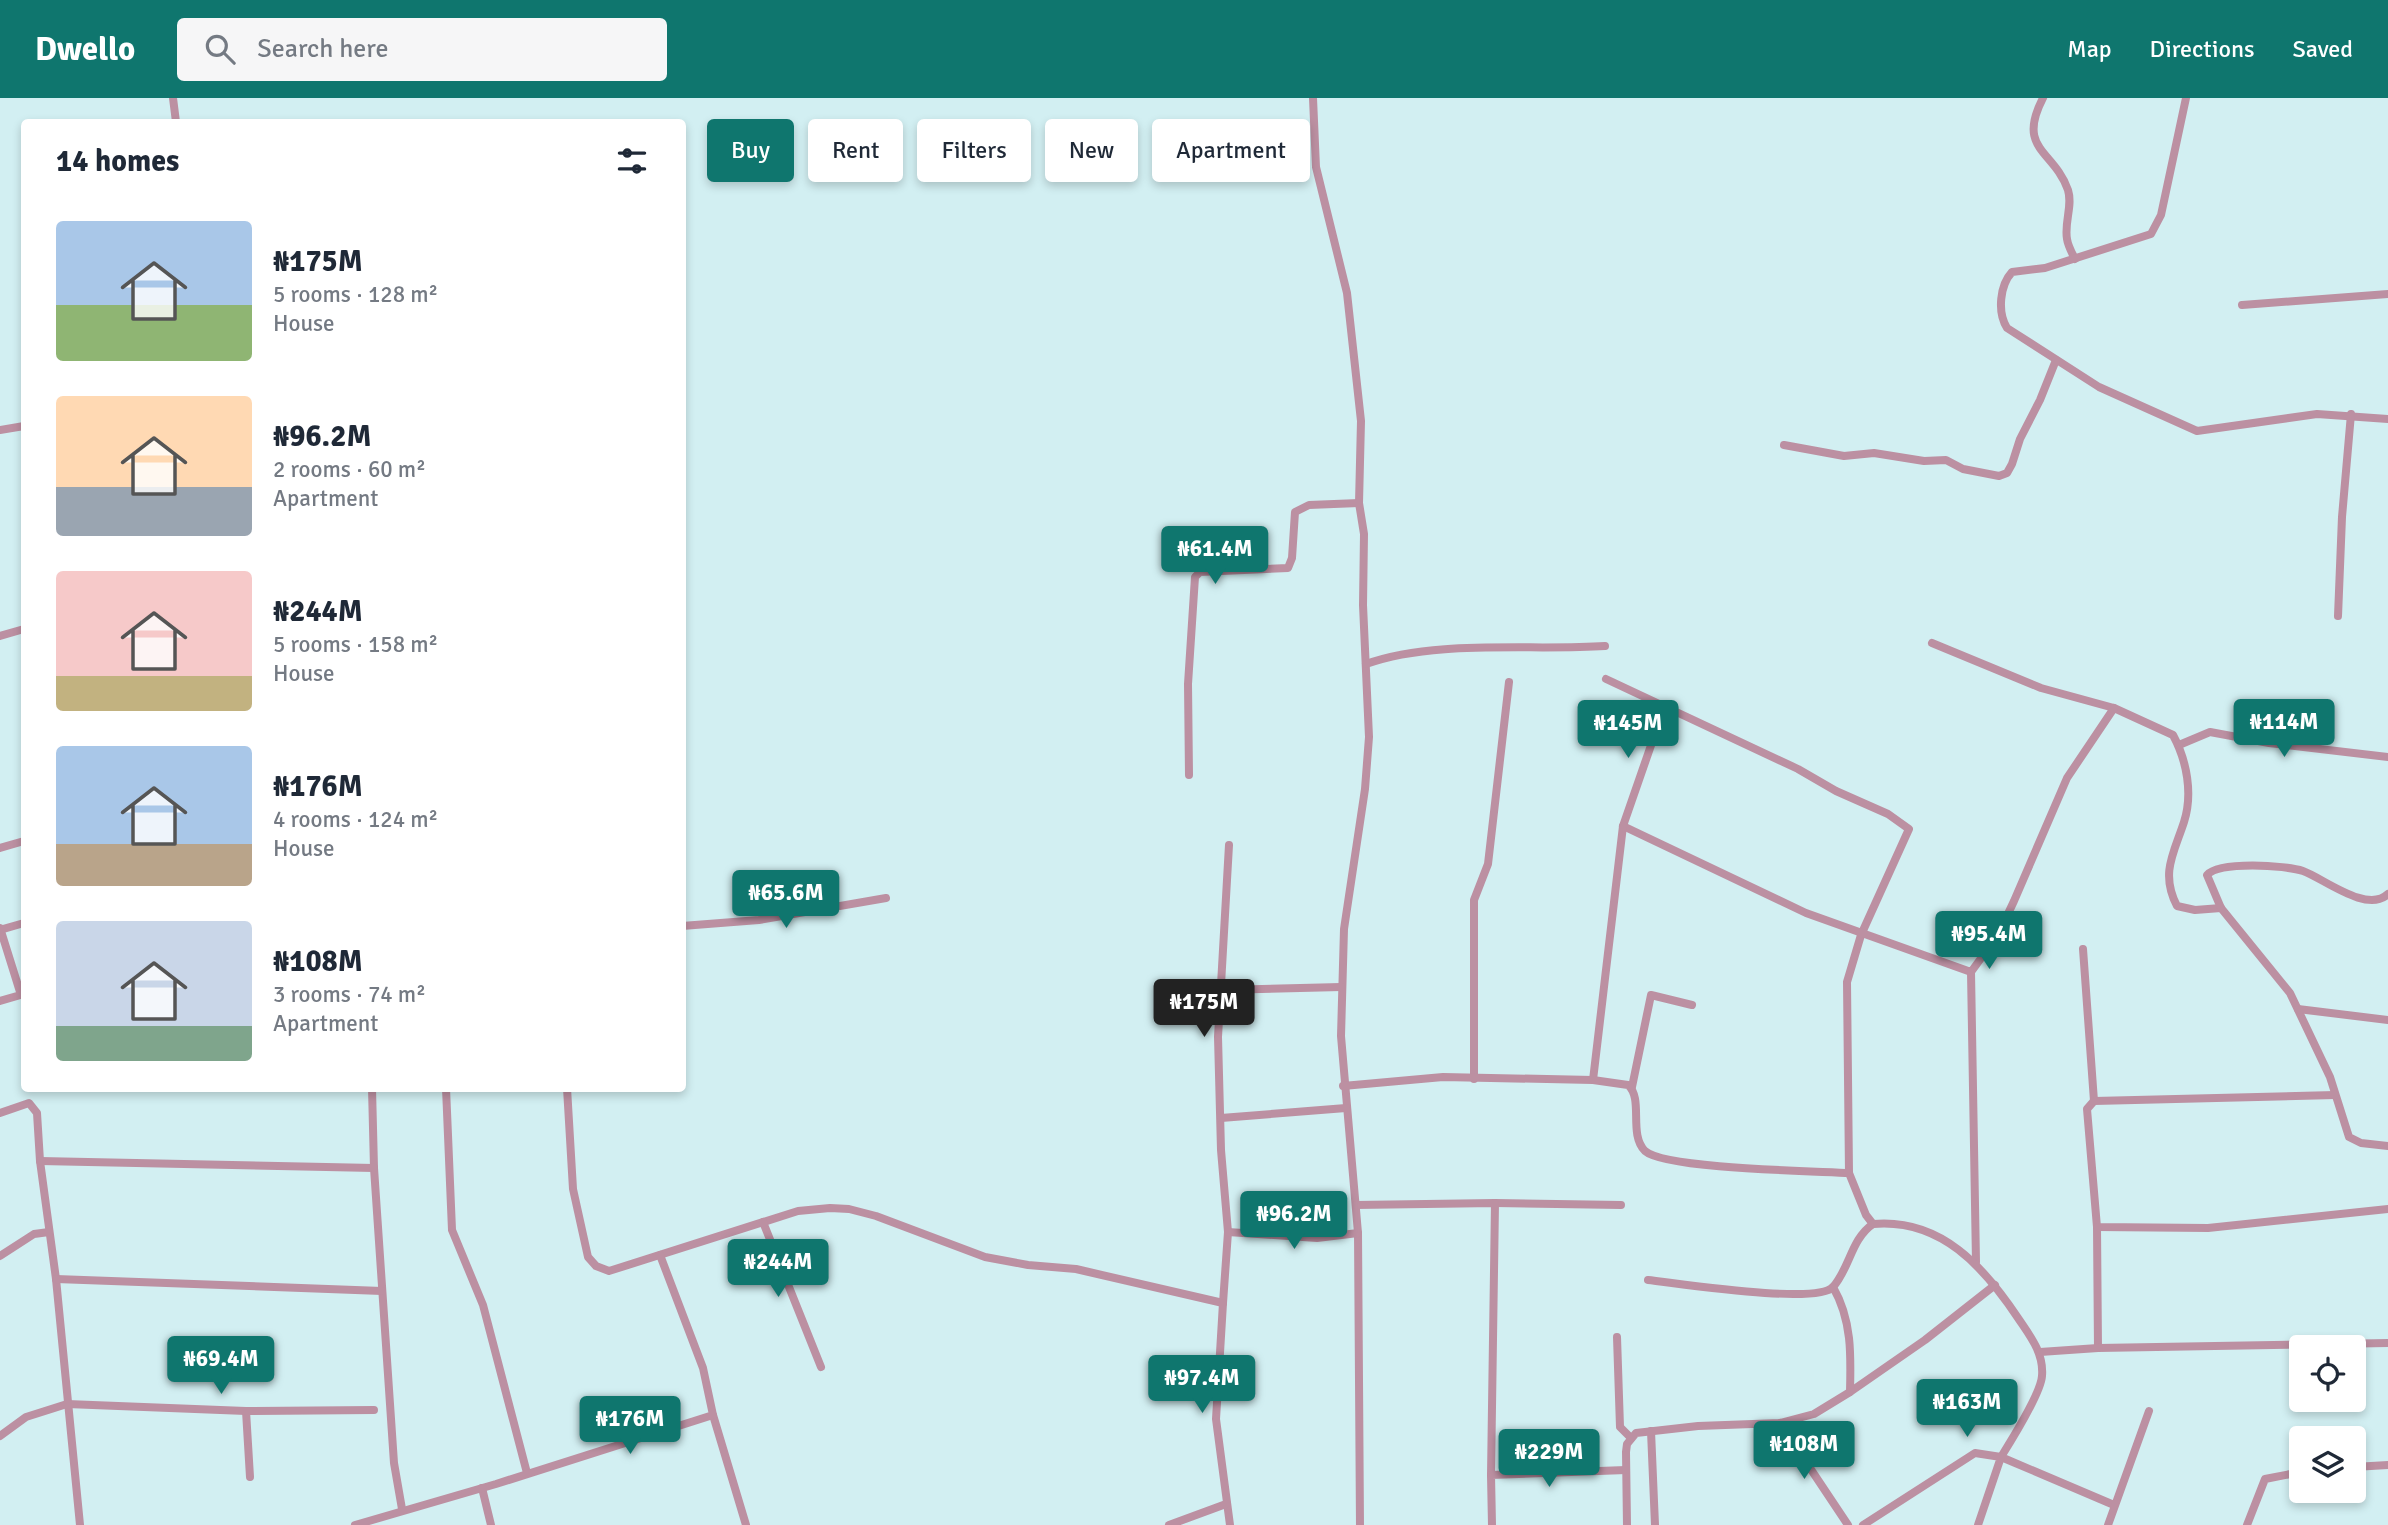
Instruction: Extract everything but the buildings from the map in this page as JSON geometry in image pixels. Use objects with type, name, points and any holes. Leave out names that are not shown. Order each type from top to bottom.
[{"type":"street","points":[[173,98],[176,119]]},
{"type":"street","points":[[1313,98],[1316,167],[1347,293],[1361,421],[1359,503],[1364,534],[1370,737],[1365,789],[1345,919],[1341,987],[1343,1086],[1358,1233],[1360,1525]]},
{"type":"street","points":[[2043,98],[2033,119],[2033,131],[2042,155],[2067,189],[2070,202],[2067,240],[2075,259]]},
{"type":"street","points":[[2186,98],[2161,215],[2151,234],[2045,268],[2012,272],[2001,300],[2002,320],[2007,328],[2099,387],[2197,431],[2317,414],[2351,414],[2388,419]]},
{"type":"street","points":[[2242,305],[2388,294]]},
{"type":"street","points":[[1784,445],[1844,456],[1874,453],[1924,461],[1946,460],[1963,469],[1999,476],[2007,473],[2012,464],[2020,439],[2056,360]]},
{"type":"street","points":[[2338,617],[2342,517],[2351,414]]},
{"type":"street","points":[[0,430],[21,426]]},
{"type":"street","points":[[1189,775],[1188,684],[1195,578],[1200,572],[1287,568],[1292,558],[1295,512],[1309,505],[1359,503]]},
{"type":"street","points":[[0,636],[21,630]]},
{"type":"street","points":[[1932,643],[2041,688],[2114,708],[2159,726],[2173,736],[2179,745],[2187,773],[2188,806],[2169,861],[2167,879],[2171,896],[2177,906],[2187,909],[2221,908]]},
{"type":"street","points":[[1366,664],[1390,656],[1493,648],[1605,646]]},
{"type":"street","points":[[1606,679],[1888,814],[1909,829],[1861,934],[1847,982],[1849,1173],[1866,1215],[1873,1224]]},
{"type":"street","points":[[1474,1079],[1474,910],[1488,864],[1509,682]]},
{"type":"street","points":[[1593,1080],[1623,826],[1665,705]]},
{"type":"street","points":[[1976,1262],[1971,972],[1998,935],[2067,778],[2114,708]]},
{"type":"street","points":[[2179,745],[2210,732],[2269,743],[2388,757]]},
{"type":"street","points":[[1623,826],[1729,878],[1861,934],[1971,972]]},
{"type":"street","points":[[0,848],[21,842]]},
{"type":"street","points":[[1229,845],[1220,990],[1221,1118],[1228,1232],[1216,1419],[1230,1525]]},
{"type":"street","points":[[2388,894],[2375,899],[2347,894],[2300,870],[2231,867],[2211,871],[2207,876],[2221,908],[2290,993],[2330,1077],[2349,1137],[2361,1143],[2388,1146]]},
{"type":"street","points":[[686,926],[759,920],[886,898]]},
{"type":"street","points":[[21,924],[0,929],[21,988]]},
{"type":"street","points":[[2083,949],[2094,1101],[2087,1109],[2097,1227],[2098,1348]]},
{"type":"street","points":[[1220,990],[1341,987]]},
{"type":"street","points":[[0,1001],[21,995]]},
{"type":"street","points":[[1692,1005],[1651,995],[1632,1087],[1640,1143],[1648,1153],[1663,1158],[1751,1168],[1849,1173]]},
{"type":"street","points":[[2298,1009],[2388,1020]]},
{"type":"street","points":[[1343,1086],[1443,1077],[1593,1080],[1632,1087]]},
{"type":"street","points":[[372,1092],[374,1168],[394,1463],[402,1509]]},
{"type":"street","points":[[446,1092],[452,1230],[483,1305],[527,1473]]},
{"type":"street","points":[[567,1092],[573,1189],[588,1257],[596,1266],[609,1271],[798,1211],[830,1208],[849,1209],[876,1216],[985,1257],[1028,1265],[1076,1269],[1223,1303]]},
{"type":"street","points":[[2094,1101],[2334,1095]]},
{"type":"street","points":[[0,1114],[20,1104],[34,1105],[37,1113],[80,1525]]},
{"type":"street","points":[[1221,1118],[1346,1108]]},
{"type":"street","points":[[40,1161],[374,1168]]},
{"type":"street","points":[[1492,1525],[1494,1203]]},
{"type":"street","points":[[1356,1205],[1621,1205]]},
{"type":"street","points":[[2097,1227],[2208,1228],[2388,1209]]},
{"type":"street","points":[[763,1222],[821,1367]]},
{"type":"street","points":[[1648,1280],[1801,1295],[1825,1292],[1833,1287],[1856,1244],[1873,1224],[1890,1222],[1929,1233],[1976,1262],[1995,1285],[2040,1352],[2042,1379],[2001,1457],[1978,1525]]},
{"type":"street","points":[[0,1256],[34,1234],[49,1232]]},
{"type":"street","points":[[1228,1232],[1317,1238],[1358,1233]]},
{"type":"street","points":[[660,1255],[705,1375],[713,1415],[746,1525]]},
{"type":"street","points":[[56,1279],[382,1292]]},
{"type":"street","points":[[1627,1525],[1626,1452],[1630,1438],[1636,1433],[1780,1423],[1814,1414],[1925,1340],[1995,1285]]},
{"type":"street","points":[[1833,1287],[1843,1305],[1849,1329],[1850,1392]]},
{"type":"street","points":[[1617,1336],[1620,1427],[1630,1438]]},
{"type":"street","points":[[2040,1352],[2098,1348],[2388,1343]]},
{"type":"street","points":[[0,1436],[26,1418],[67,1404],[246,1411],[374,1410]]},
{"type":"street","points":[[246,1411],[250,1477]]},
{"type":"street","points":[[2108,1525],[2149,1411]]},
{"type":"street","points":[[355,1525],[713,1415]]},
{"type":"street","points":[[1780,1423],[1848,1525]]},
{"type":"street","points":[[1651,1431],[1655,1525]]},
{"type":"street","points":[[1863,1525],[1970,1454],[2001,1457],[2114,1505]]},
{"type":"street","points":[[2366,1466],[2388,1465]]},
{"type":"street","points":[[1491,1475],[1626,1470]]},
{"type":"street","points":[[2247,1525],[2265,1479],[2289,1474]]},
{"type":"street","points":[[482,1488],[491,1525]]},
{"type":"street","points":[[1169,1525],[1226,1504]]}]
